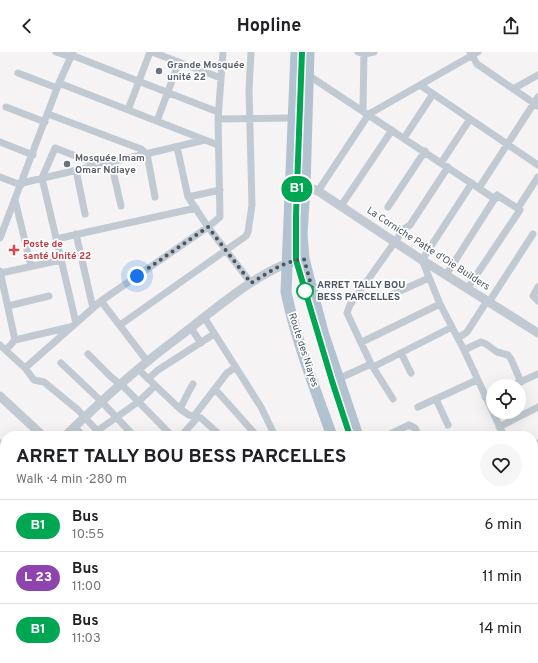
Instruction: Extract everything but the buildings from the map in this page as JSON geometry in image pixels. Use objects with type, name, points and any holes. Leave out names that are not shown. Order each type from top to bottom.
[{"type":"main road","name":"Route des Niayes","points":[[296,52],[287,234],[286,292],[289,307],[330,431]]},
{"type":"main road","points":[[309,52],[302,234],[304,259],[323,332],[356,431]]},
{"type":"street","points":[[56,52],[72,55],[138,81],[218,116],[250,119],[293,118]]},
{"type":"street","points":[[128,110],[138,81],[151,52],[221,78]]},
{"type":"street","points":[[25,368],[101,301],[208,227],[220,217],[218,116],[223,52]]},
{"type":"street","points":[[120,325],[246,236],[250,227],[252,205],[249,90],[251,52]]},
{"type":"street","points":[[366,112],[362,53],[374,52]]},
{"type":"street","points":[[318,191],[366,112],[420,85],[474,53],[477,64],[513,89],[537,102],[507,144],[479,188]]},
{"type":"street","points":[[0,238],[58,86],[72,55]]},
{"type":"street","points":[[156,121],[179,62]]},
{"type":"street","points":[[18,73],[128,110],[218,145]]},
{"type":"street","points":[[308,75],[425,151],[495,199]]},
{"type":"street","points":[[513,89],[538,75]]},
{"type":"street","points":[[420,85],[538,165]]},
{"type":"street","points":[[404,138],[433,94]]},
{"type":"street","points":[[6,107],[45,122]]},
{"type":"street","points":[[48,114],[141,149],[147,154],[155,197]]},
{"type":"street","points":[[441,162],[470,119]]},
{"type":"street","points":[[341,206],[392,130]]},
{"type":"street","points":[[0,177],[21,184],[205,140]]},
{"type":"street","points":[[0,142],[32,155]]},
{"type":"street","points":[[177,147],[188,197],[208,227],[251,283]]},
{"type":"street","points":[[74,325],[42,178],[55,148],[99,165]]},
{"type":"street","points":[[388,207],[425,151]]},
{"type":"street","points":[[111,162],[121,206]]},
{"type":"street","points":[[393,399],[372,366],[348,312],[350,305],[404,229],[410,225],[448,167]]},
{"type":"street","points":[[76,170],[86,214]]},
{"type":"street","points":[[467,288],[520,210],[518,208],[538,177]]},
{"type":"street","points":[[472,183],[422,260],[440,304],[464,350],[502,431]]},
{"type":"street","name":"La Corniche Patte d'Oie Builders","points":[[305,186],[318,191],[422,260],[538,333]]},
{"type":"street","points":[[188,197],[220,190]]},
{"type":"street","points":[[446,275],[497,195],[518,208]]},
{"type":"street","points":[[15,200],[31,266]]},
{"type":"street","points":[[56,239],[196,208]]},
{"type":"street","points":[[0,215],[8,218]]},
{"type":"street","points":[[76,234],[93,308]]},
{"type":"street","points":[[458,338],[467,332],[533,234]]},
{"type":"street","points":[[70,431],[101,401],[147,361],[251,283],[287,263],[304,259]]},
{"type":"street","points":[[15,340],[0,272],[61,260]]},
{"type":"street","points":[[391,295],[429,278]]},
{"type":"street","points":[[538,287],[533,296],[538,301]]},
{"type":"street","points":[[8,306],[49,296]]},
{"type":"street","points":[[101,301],[147,361]]},
{"type":"street","points":[[362,342],[440,304]]},
{"type":"street","points":[[204,318],[261,407],[272,431]]},
{"type":"street","points":[[74,325],[15,340],[3,347],[25,368],[34,380],[44,382],[85,417],[98,431]]},
{"type":"street","points":[[338,379],[401,354],[452,327]]},
{"type":"street","points":[[192,328],[201,343]]},
{"type":"street","points":[[148,379],[158,370],[214,334]]},
{"type":"street","points":[[464,350],[481,342],[496,352],[508,355],[520,379]]},
{"type":"street","points":[[88,354],[167,431]]},
{"type":"street","points":[[401,354],[411,373]]},
{"type":"street","points":[[61,363],[101,401],[130,431]]},
{"type":"street","points":[[185,431],[227,373],[236,366]]},
{"type":"street","points":[[138,369],[180,409],[206,420],[216,431]]},
{"type":"street","points":[[526,380],[538,374]]},
{"type":"street","points":[[418,407],[477,380]]},
{"type":"street","points":[[180,409],[193,384]]},
{"type":"street","points":[[102,431],[116,416],[138,402],[155,386]]},
{"type":"street","points":[[215,389],[253,431]]},
{"type":"street","points":[[0,396],[38,431]]},
{"type":"street","points":[[436,399],[448,425]]},
{"type":"street","points":[[504,431],[538,408]]},
{"type":"street","points":[[396,431],[409,425],[415,428],[416,431]]},
{"type":"street","points":[[74,427],[78,431]]},
{"type":"bus line","name":"B1","points":[[302,52],[296,215],[296,260],[348,431]]},
{"type":"place","name":"Grande Mosquée unité 22","points":[[159,71]]},
{"type":"place","name":"Mosquée Imam Omar Ndiaye","points":[[67,164]]},
{"type":"place","name":"Poste de santé Unité 22","points":[[14,250]]},
{"type":"place","name":"ARRET TALLY BOU BESS PARCELLES","points":[[305,291]]},
{"type":"route","points":[[137,276],[208,227],[251,283],[280,266],[296,260],[304,259],[313,292],[305,291]]}]
